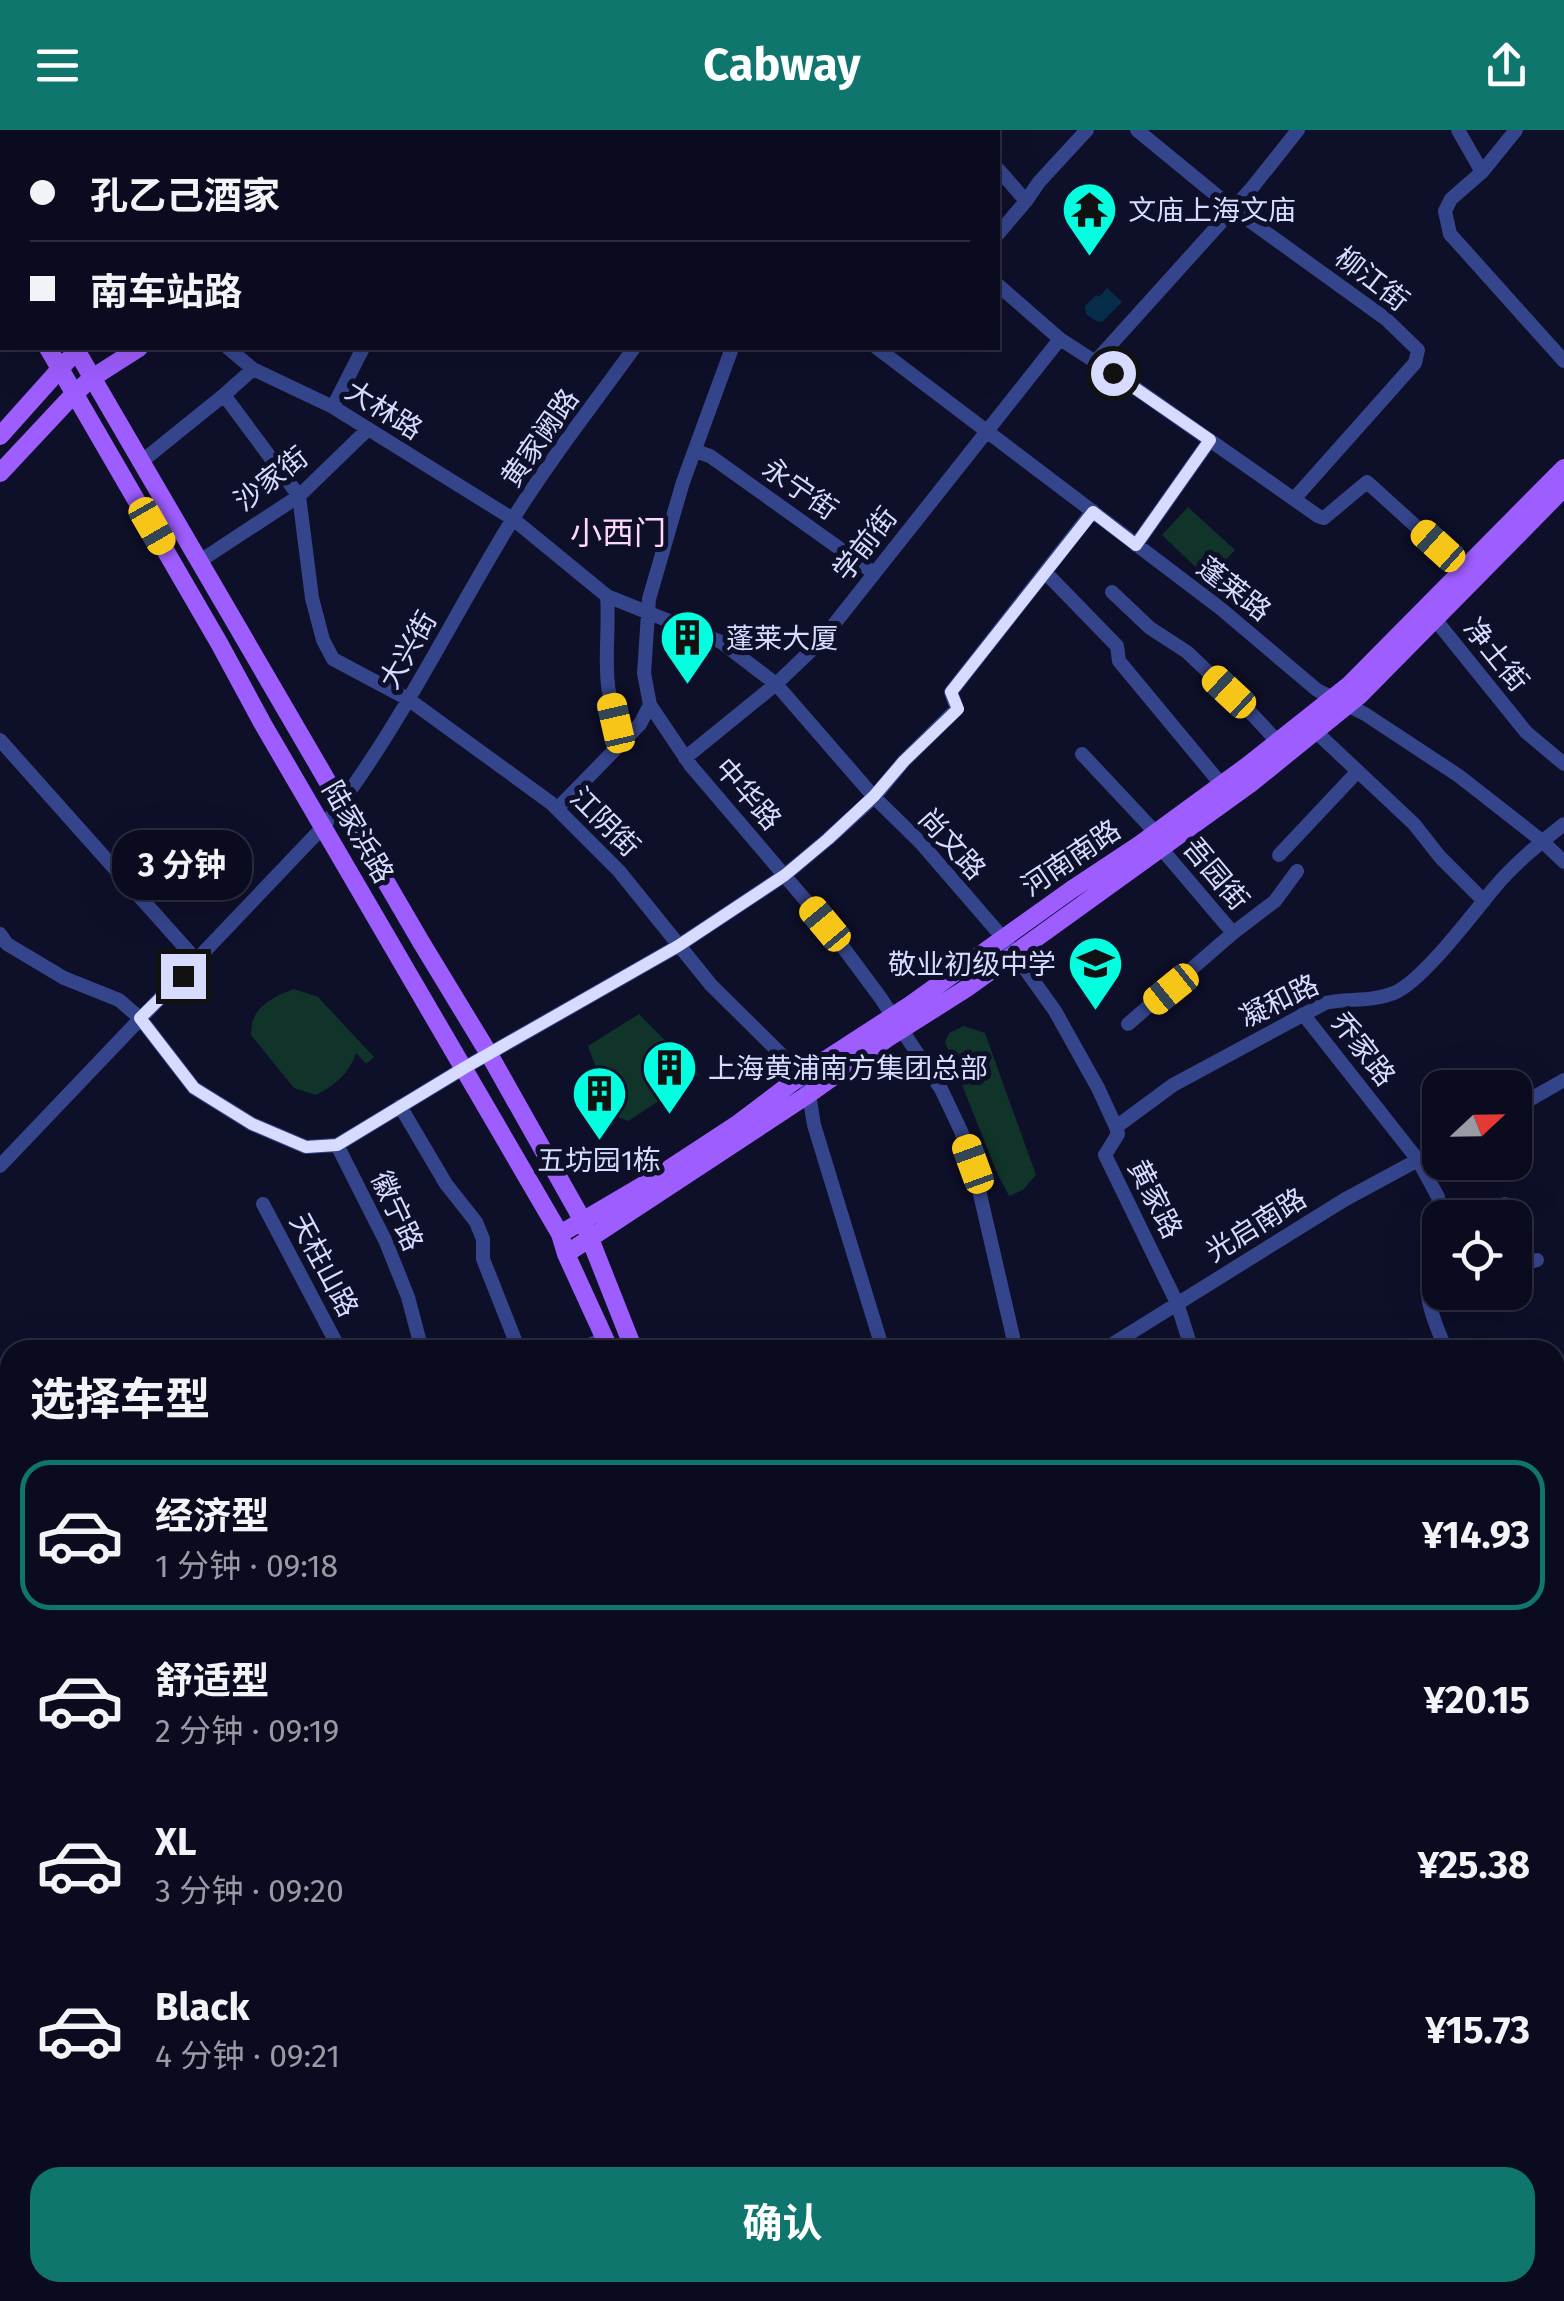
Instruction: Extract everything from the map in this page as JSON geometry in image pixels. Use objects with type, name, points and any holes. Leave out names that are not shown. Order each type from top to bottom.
[{"type":"main road","name":"陆家浜路","points":[[49,350],[560,1234],[605,1340]]},
{"type":"main road","points":[[0,436],[78,350]]},
{"type":"main road","name":"陆家浜路","points":[[79,350],[92,378],[583,1221],[630,1340]]},
{"type":"main road","points":[[0,472],[74,394],[135,350]]},
{"type":"main road","name":"河南南路","points":[[566,1254],[809,1094],[897,1023],[1158,840],[1250,784],[1315,731],[1462,569],[1564,468]]},
{"type":"main road","name":"河南南路","points":[[1158,840],[1277,741],[1389,666],[1564,488]]},
{"type":"main road","name":"河南南路","points":[[560,1234],[652,1180],[802,1076],[897,1023]]},
{"type":"street","points":[[1000,232],[1087,130]]},
{"type":"street","points":[[1136,130],[1232,208]]},
{"type":"street","points":[[1095,362],[1251,189],[1298,130]]},
{"type":"street","points":[[1458,130],[1482,172]]},
{"type":"street","points":[[1516,130],[1482,172],[1451,199],[1445,211],[1450,234],[1564,361]]},
{"type":"street","points":[[1000,172],[1026,202]]},
{"type":"street","name":"柳江街","points":[[1232,208],[1386,319],[1418,350],[1415,363],[1294,499]]},
{"type":"street","points":[[1000,287],[1060,338],[1318,516],[1324,518],[1367,482],[1462,569]]},
{"type":"street","name":"学前街","points":[[685,758],[776,684],[820,642],[1060,338]]},
{"type":"street","name":"大林路","points":[[230,350],[253,368],[332,407],[512,520]]},
{"type":"street","points":[[332,407],[363,350]]},
{"type":"street","name":"黄家阙路","points":[[633,350],[512,520],[606,596],[647,613]]},
{"type":"street","name":"中华路","points":[[731,350],[683,482],[647,613],[644,673],[650,706],[685,758],[825,924],[941,1089],[967,1148],[1014,1340]]},
{"type":"street","name":"蓬莱路","points":[[880,350],[1220,608],[1317,690],[1365,714],[1459,776],[1564,862]]},
{"type":"street","points":[[142,462],[253,368]]},
{"type":"street","name":"江阴街","points":[[224,396],[299,496],[312,598],[323,640],[333,659],[408,699],[557,809],[619,871],[729,1004],[802,1076],[880,1340]]},
{"type":"street","name":"沙家街","points":[[200,561],[299,496],[367,430]]},
{"type":"street","points":[[1136,545],[1210,440]]},
{"type":"street","name":"永宁街","points":[[695,451],[710,456],[874,572]]},
{"type":"street","points":[[0,934],[7,944],[64,978],[119,1000],[140,1018],[194,1088],[252,1124],[306,1147],[337,1145],[678,946],[785,875],[828,839],[958,709],[951,692],[1093,512]]},
{"type":"street","name":"大兴街","points":[[0,1166],[323,827],[408,699],[512,520]]},
{"type":"street","points":[[1045,572],[1117,646],[1119,661],[1221,784]]},
{"type":"street","points":[[1112,592],[1150,628],[1186,652],[1277,741]]},
{"type":"street","points":[[606,596],[608,684],[616,723],[624,740]]},
{"type":"street","name":"尚文路","points":[[647,613],[720,642],[776,684],[874,796],[920,842],[1008,946],[1055,1011],[1116,1127]]},
{"type":"street","name":"净土街","points":[[1434,618],[1526,732],[1564,764]]},
{"type":"street","points":[[557,809],[640,724],[650,706]]},
{"type":"street","points":[[1315,731],[1414,824],[1484,901]]},
{"type":"street","points":[[0,740],[197,961]]},
{"type":"street","name":"吾园街","points":[[1082,754],[1233,933]]},
{"type":"street","points":[[1280,855],[1357,772]]},
{"type":"street","name":"凝和路","points":[[1116,1127],[1172,1085],[1325,1003],[1373,998],[1405,988],[1497,884],[1564,824]]},
{"type":"street","points":[[1128,1024],[1275,901],[1297,871]]},
{"type":"street","name":"乔家路","points":[[1303,1014],[1418,1160],[1438,1200]]},
{"type":"street","points":[[1532,1098],[1564,1080]]},
{"type":"street","points":[[400,1106],[446,1184],[476,1222],[483,1259],[515,1340]]},
{"type":"street","name":"黄家路","points":[[1116,1127],[1118,1134],[1105,1155],[1177,1303],[1189,1340]]},
{"type":"street","name":"徽宁路","points":[[337,1145],[385,1240],[419,1340]]},
{"type":"street","name":"光启南路","points":[[1119,1340],[1344,1200],[1422,1158]]},
{"type":"street","name":"天柱山路","points":[[264,1204],[335,1340]]},
{"type":"street","points":[[1532,1261],[1537,1260]]},
{"type":"street","points":[[1431,1310],[1442,1340]]},
{"type":"green space","points":[[1188,507],[1235,550],[1222,564],[1217,560],[1205,576],[1162,535]]},
{"type":"green space","points":[[294,989],[318,997],[374,1057],[366,1064],[356,1053],[340,1078],[316,1095],[294,1088],[251,1035],[253,1020],[261,1007]]},
{"type":"green space","points":[[639,1014],[699,1075],[628,1121],[613,1115],[588,1046]]},
{"type":"green space","points":[[964,1026],[985,1033],[1036,1175],[1023,1190],[1009,1196],[945,1042],[949,1033]]},
{"type":"water","points":[[1107,288],[1122,302],[1102,322],[1096,321],[1086,314],[1085,306]]},
{"type":"place","name":"文庙上海文庙","points":[[1089,259]]},
{"type":"place","name":"蓬莱大厦","points":[[687,687]]},
{"type":"place","name":"敬业初级中学","points":[[1095,1013]]},
{"type":"place","name":"上海黄浦南方集团总部","points":[[669,1117]]},
{"type":"place","name":"五坊园1栋","points":[[599,1143]]},
{"type":"district","name":"小西门","points":[[618,533]]},
{"type":"route","points":[[183,976],[140,1018],[194,1088],[252,1124],[306,1147],[337,1145],[678,946],[785,875],[828,839],[958,709],[951,692],[1093,512],[1136,545],[1210,440],[1113,373]]}]
